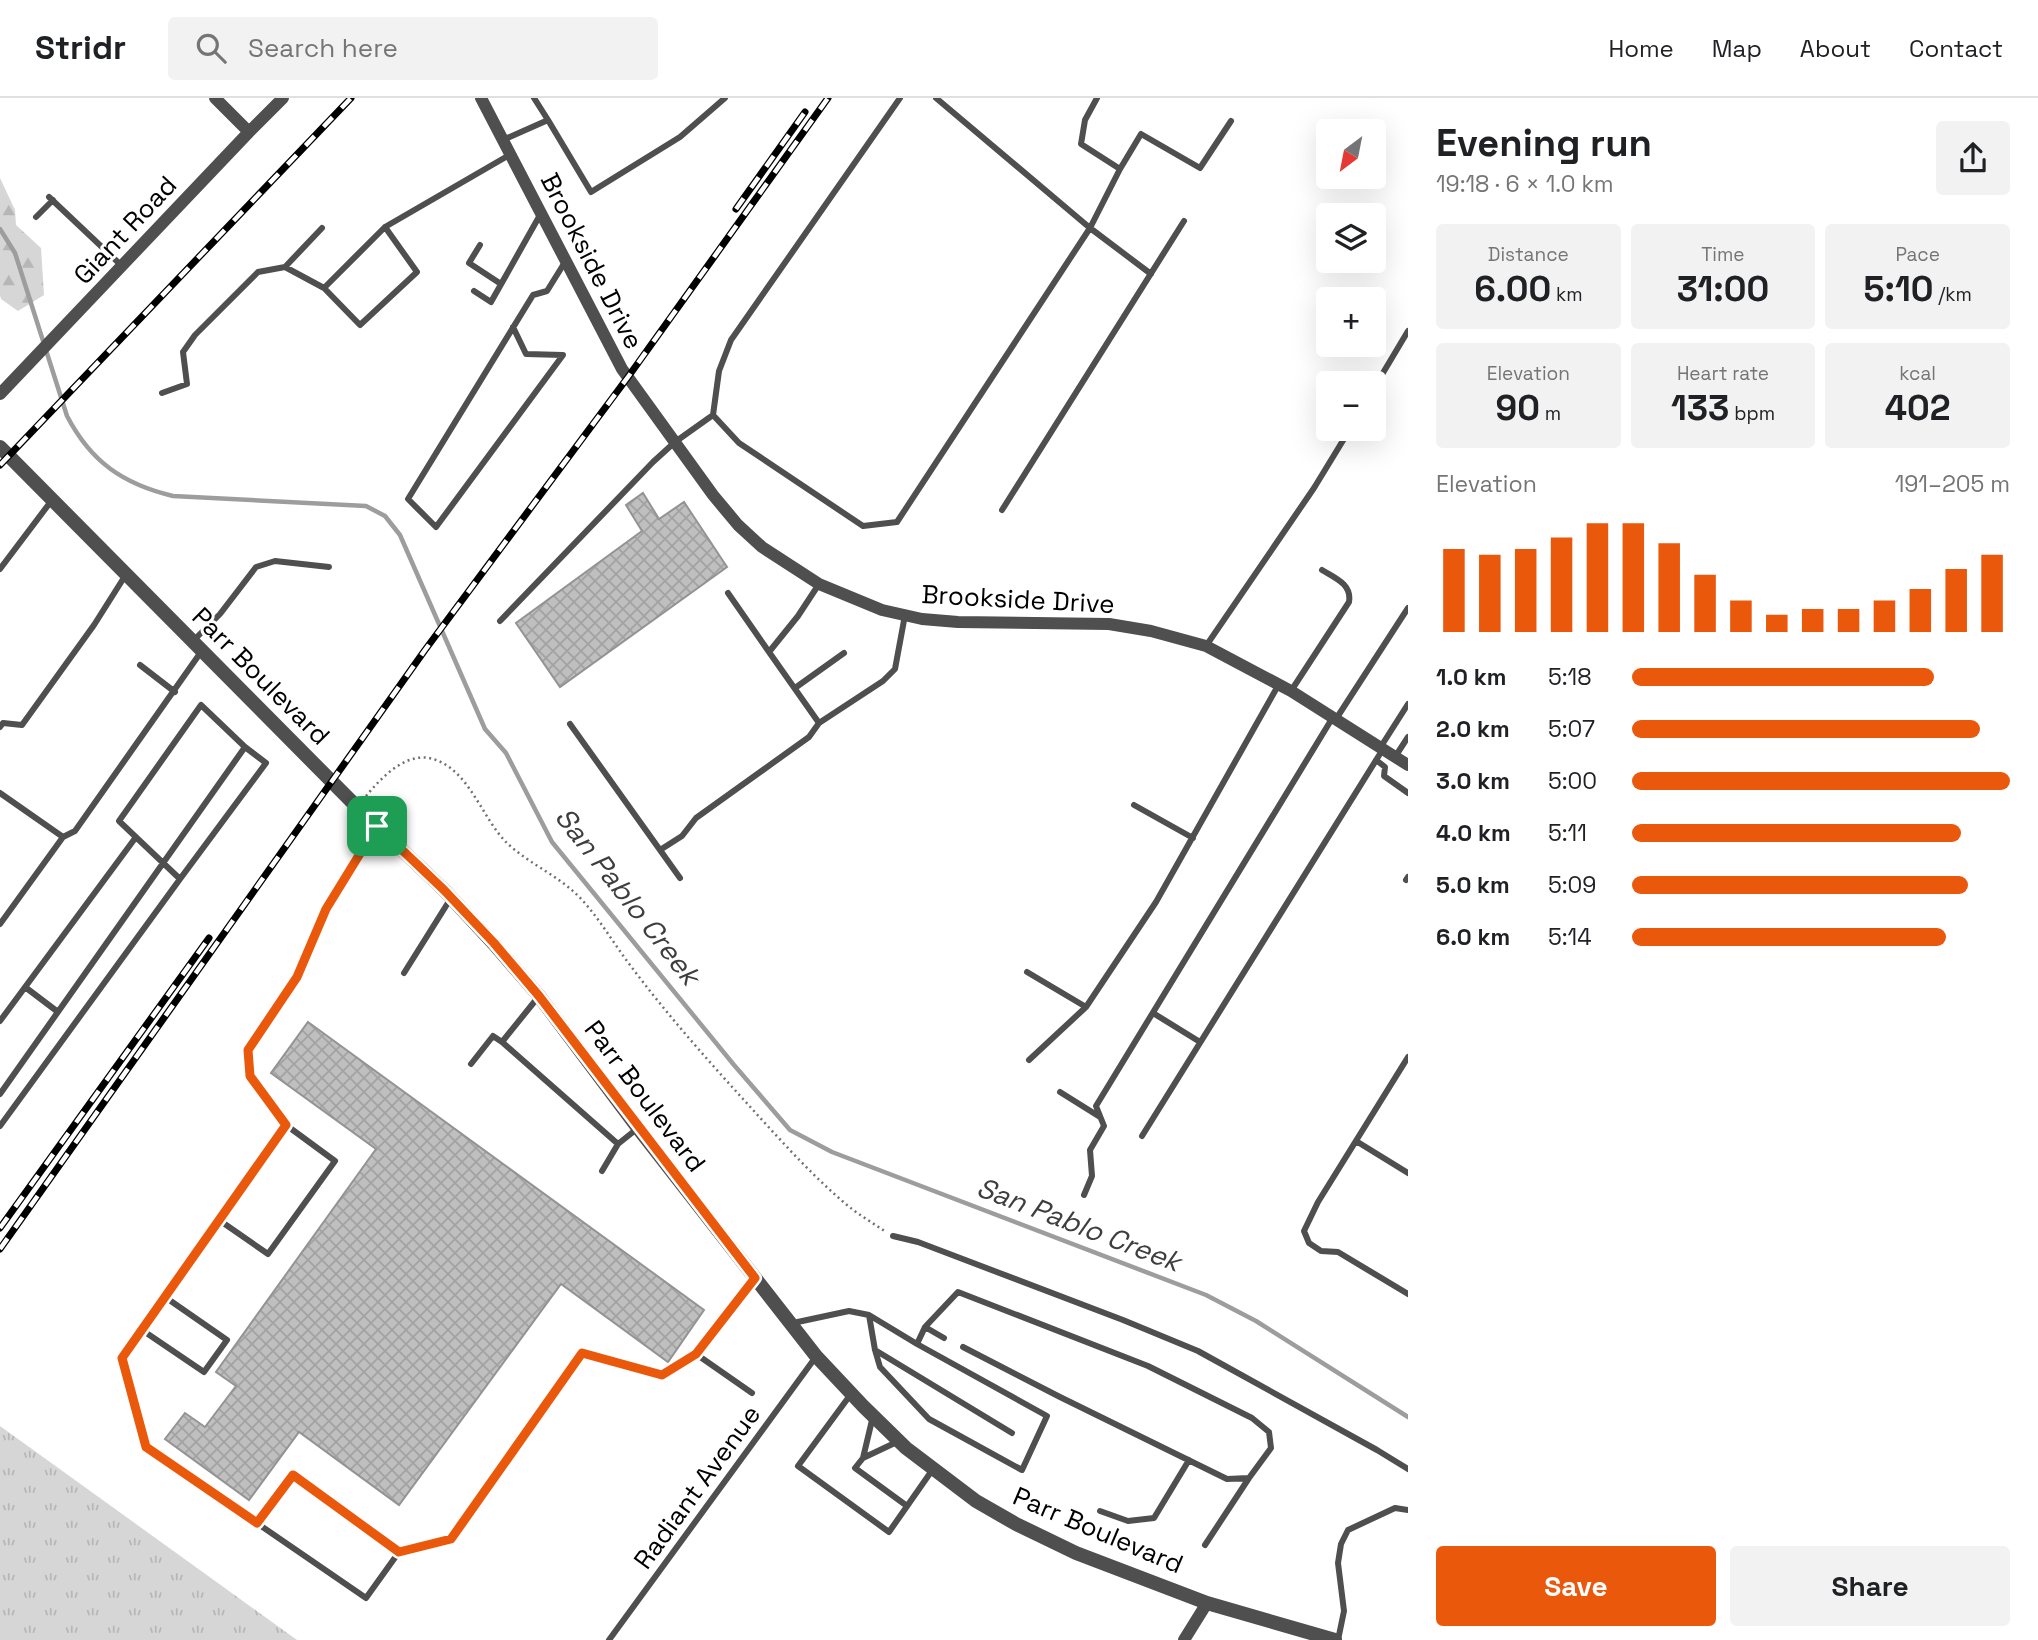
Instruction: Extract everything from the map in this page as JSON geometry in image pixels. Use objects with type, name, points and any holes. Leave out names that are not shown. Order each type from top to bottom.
[{"type":"street","points":[[215,98],[249,132]]},
{"type":"street","name":"Giant Road","points":[[0,394],[284,98]]},
{"type":"street","name":"Brookside Drive","points":[[481,98],[622,369],[713,495],[738,525],[762,547],[819,584],[882,610],[958,622],[1109,624],[1151,631],[1206,646],[1292,691],[1380,752],[1408,765]]},
{"type":"street","name":"Parr Boulevard","points":[[0,447],[357,807],[452,898],[539,996],[816,1356],[899,1441],[976,1501],[1076,1553],[1207,1603],[1337,1640]]},
{"type":"street","points":[[1184,1640],[1207,1603]]},
{"type":"lane","points":[[534,98],[591,192],[680,137],[723,99]]},
{"type":"lane","points":[[500,621],[653,462],[675,442],[713,415],[719,370],[731,340],[900,98]]},
{"type":"lane","points":[[936,98],[1090,228],[1151,274]]},
{"type":"lane","points":[[1097,98],[1085,120],[1082,144],[1120,169]]},
{"type":"lane","points":[[503,140],[548,120]]},
{"type":"lane","points":[[713,415],[739,443],[863,526],[897,522],[1090,228],[1140,134],[1200,169],[1231,121]]},
{"type":"lane","points":[[324,288],[385,227],[511,154]]},
{"type":"lane","points":[[36,217],[51,198],[122,266]]},
{"type":"lane","points":[[474,291],[491,302],[541,214]]},
{"type":"lane","points":[[1002,510],[1184,221]]},
{"type":"lane","points":[[285,267],[324,288],[360,325],[417,272],[385,227]]},
{"type":"lane","points":[[162,393],[187,384],[183,352],[195,335],[258,272],[285,267],[322,229]]},
{"type":"lane","points":[[480,245],[469,263],[501,284]]},
{"type":"lane","points":[[513,327],[526,354],[563,355],[436,527],[408,499],[513,327],[533,295],[547,291],[566,261]]},
{"type":"lane","points":[[1384,371],[1408,331]]},
{"type":"lane","points":[[1206,646],[1314,488],[1343,441]]},
{"type":"lane","points":[[0,569],[52,500]]},
{"type":"lane","points":[[0,924],[62,837],[75,831],[175,692],[197,646],[256,567],[275,561],[329,567]]},
{"type":"lane","points":[[1292,691],[1342,616],[1351,597],[1345,585],[1322,570]]},
{"type":"lane","points":[[1,724],[22,725],[127,575]]},
{"type":"lane","points":[[769,652],[819,584]]},
{"type":"lane","points":[[728,593],[819,723]]},
{"type":"lane","points":[[1084,1195],[1092,1176],[1090,1150],[1104,1126],[1096,1106],[1334,718],[1408,608]]},
{"type":"lane","points":[[660,850],[682,836],[696,818],[808,737],[819,723],[883,681],[895,669],[905,615]]},
{"type":"lane","points":[[795,688],[844,653]]},
{"type":"lane","points":[[140,666],[175,692]]},
{"type":"lane","points":[[1029,1060],[1086,1007],[1156,902],[1279,684]]},
{"type":"lane","points":[[1142,1136],[1408,704]]},
{"type":"lane","points":[[0,1126],[266,763],[201,705],[119,821],[180,879]]},
{"type":"lane","points":[[570,724],[680,878]]},
{"type":"lane","points":[[1393,728],[1408,737],[1395,757]]},
{"type":"lane","points":[[0,1094],[245,747]]},
{"type":"lane","points":[[1380,752],[1385,767],[1384,776],[1408,793]]},
{"type":"lane","points":[[0,793],[62,837]]},
{"type":"lane","points":[[1134,805],[1193,838]]},
{"type":"lane","points":[[219,1220],[268,1254],[335,1161],[286,1125],[250,1076],[248,1050],[297,977],[326,909],[377,826]]},
{"type":"lane","points":[[0,1021],[135,837]]},
{"type":"lane","points":[[404,973],[452,898]]},
{"type":"lane","points":[[1027,972],[1086,1007]]},
{"type":"lane","points":[[25,987],[58,1012]]},
{"type":"lane","points":[[502,1042],[539,996]]},
{"type":"lane","points":[[1153,1013],[1200,1042]]},
{"type":"lane","points":[[471,1064],[493,1036],[618,1144]]},
{"type":"lane","points":[[1408,1057],[1318,1202],[1304,1231],[1309,1243],[1321,1251],[1339,1252],[1408,1294]]},
{"type":"lane","points":[[1059,1092],[1100,1117]]},
{"type":"lane","points":[[286,1125],[122,1358],[146,1447],[366,1598],[399,1552],[451,1539],[582,1353],[662,1375],[696,1354],[755,1278]]},
{"type":"lane","points":[[602,1171],[618,1144],[638,1128]]},
{"type":"lane","points":[[1356,1141],[1408,1173]]},
{"type":"lane","points":[[893,1236],[918,1242],[1175,1341],[1237,1372],[1408,1469]]},
{"type":"lane","points":[[917,1344],[925,1327],[958,1292],[1148,1366],[1252,1418],[1269,1432],[1271,1448],[1248,1478],[1205,1545]]},
{"type":"lane","points":[[142,1330],[204,1372],[227,1340],[164,1297]]},
{"type":"lane","points":[[791,1324],[849,1311],[869,1315],[1047,1416],[1022,1470],[929,1419],[880,1367],[869,1315]]},
{"type":"lane","points":[[925,1327],[944,1338]]},
{"type":"lane","points":[[963,1347],[1227,1479],[1248,1478]]},
{"type":"lane","points":[[875,1350],[1012,1433]]},
{"type":"lane","points":[[696,1354],[752,1393]]},
{"type":"lane","name":"Radiant Avenue","points":[[608,1640],[816,1356]]},
{"type":"lane","points":[[851,1393],[798,1466],[889,1532],[933,1469]]},
{"type":"lane","points":[[873,1416],[863,1458],[855,1468],[907,1506]]},
{"type":"lane","points":[[863,1458],[899,1441]]},
{"type":"lane","points":[[1100,1511],[1128,1521],[1154,1518],[1189,1460]]},
{"type":"lane","points":[[257,1523],[293,1475],[399,1552]]},
{"type":"lane","points":[[1337,1640],[1344,1611],[1338,1563],[1341,1544],[1348,1530],[1395,1508],[1408,1510]]},
{"type":"path","points":[[357,807],[378,782],[399,765],[419,757],[435,759],[451,767],[509,845],[584,901],[631,966],[705,1056],[793,1154],[848,1206],[893,1236]]},
{"type":"green space","points":[[0,178],[15,210],[16,225],[41,248],[44,295],[18,311],[1,299],[0,295]]},
{"type":"green space","points":[[0,1426],[297,1640],[0,1640]]},
{"type":"building","points":[[643,493],[659,519],[684,502],[727,567],[560,687],[516,623],[642,531],[626,505]]},
{"type":"building","points":[[308,1022],[704,1310],[668,1362],[561,1284],[399,1505],[299,1432],[249,1500],[165,1439],[185,1413],[205,1427],[236,1386],[216,1372],[376,1149],[271,1073]]},
{"type":"waterway","name":"San Pablo Creek","points":[[0,229],[15,253],[67,416],[87,446],[110,469],[139,485],[173,496],[366,506],[385,516],[400,535],[485,729],[506,753],[552,842],[790,1130],[832,1152],[1206,1295],[1256,1321],[1408,1417]]},
{"type":"railway","points":[[0,465],[351,98]]},
{"type":"railway","points":[[0,1249],[425,650],[628,377],[828,98]]},
{"type":"railway","points":[[736,209],[805,112]]},
{"type":"railway","points":[[0,1228],[209,938]]},
{"type":"route","points":[[377,826],[444,890],[539,996],[755,1278],[696,1354],[662,1375],[582,1353],[451,1539],[399,1552],[293,1475],[257,1523],[146,1447],[122,1358],[286,1125],[250,1076],[248,1050],[297,977],[326,909],[377,826]]}]
